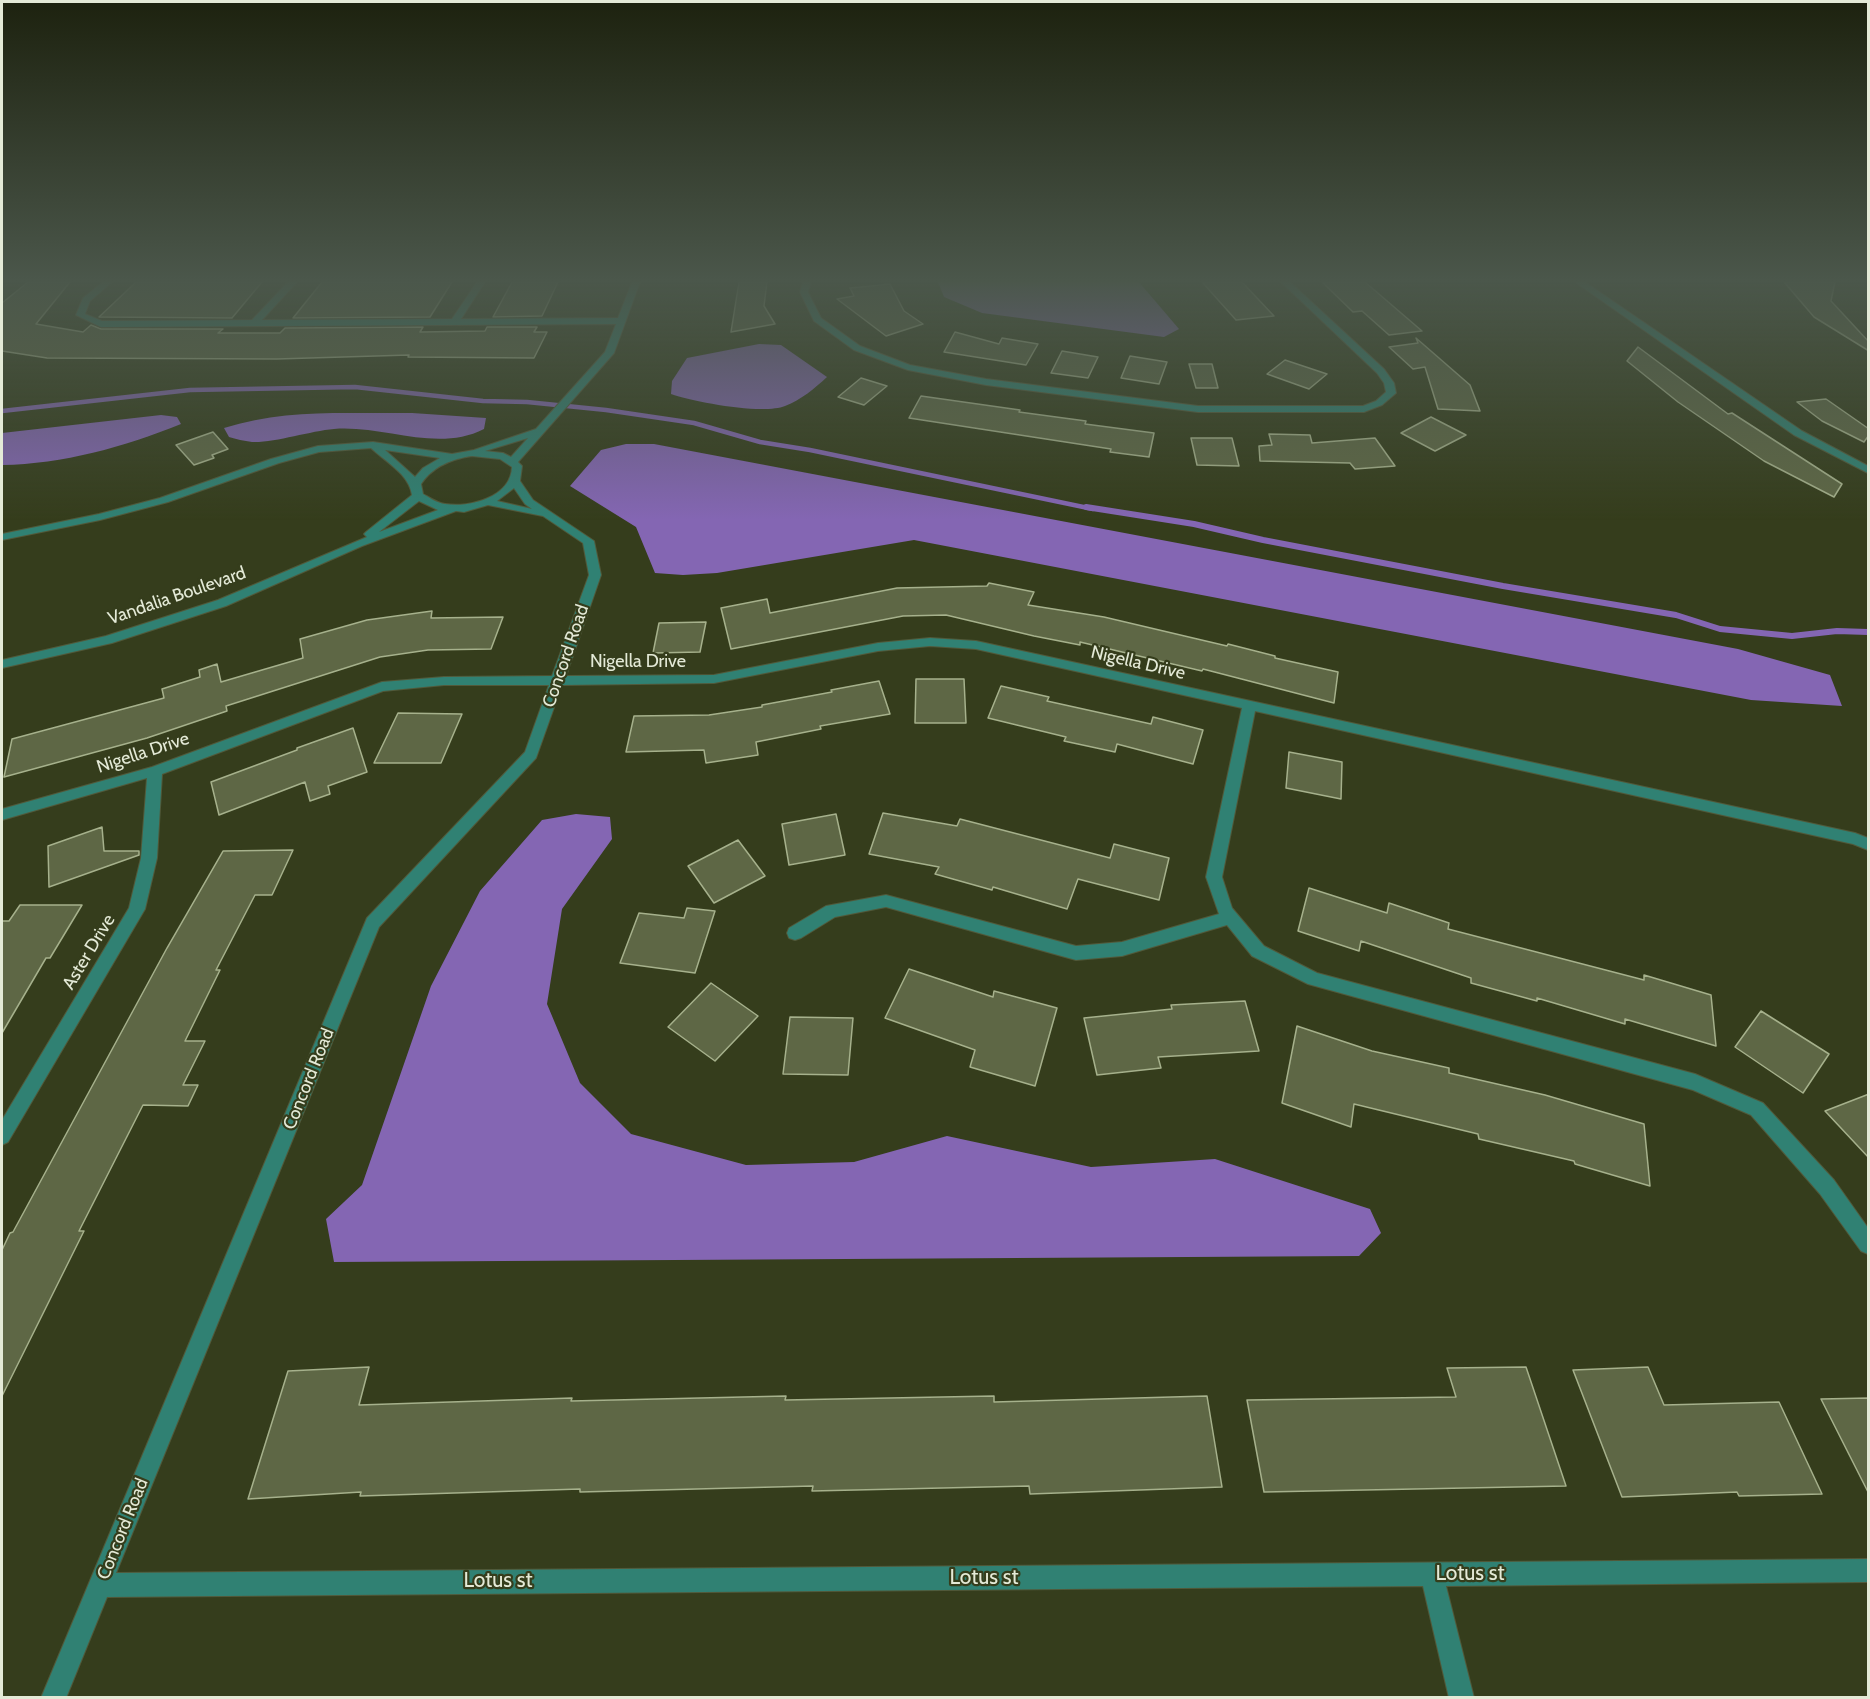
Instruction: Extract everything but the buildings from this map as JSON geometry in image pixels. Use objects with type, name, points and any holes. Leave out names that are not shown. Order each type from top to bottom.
[{"type":"street","points":[[513,461],[601,361]]},
{"type":"street","points":[[893,361],[909,367],[986,382],[1198,409],[1346,410],[1364,409],[1379,403],[1391,393],[1389,383],[1381,370],[1371,361]]},
{"type":"street","points":[[1694,361],[1798,433],[1869,470]]},
{"type":"street","points":[[416,483],[428,468],[452,457],[472,453],[539,431]]},
{"type":"street","points":[[373,446],[398,465],[416,483],[418,496],[431,505],[452,508],[487,502],[500,497],[516,482],[519,474],[518,467],[513,461],[502,455],[472,453]]},
{"type":"street","points":[[2,537],[100,517],[164,500],[297,454],[318,449],[373,446],[452,457]]},
{"type":"street","name":"Concord Road","points":[[53,1698],[373,923],[531,754],[594,574],[588,542],[529,502],[516,482]]},
{"type":"street","name":"Vandalia Boulevard","points":[[358,544],[418,496]]},
{"type":"street","name":"Concord Road","points":[[487,502],[552,516]]},
{"type":"street","name":"Vandalia Boulevard","points":[[2,664],[108,640],[222,603],[358,544],[452,508]]},
{"type":"street","name":"Nigella Drive","points":[[2,814],[155,771],[382,687],[444,681],[714,680],[878,647],[930,642],[976,645],[1862,842]]},
{"type":"street","points":[[1249,707],[1214,877],[1225,911],[1258,951],[1314,979],[1695,1082],[1757,1109],[1827,1187],[1869,1244]]},
{"type":"street","name":"Aster Drive","points":[[2,1136],[137,909],[149,858],[155,771]]},
{"type":"street","points":[[795,933],[832,911],[886,901],[1076,953],[1122,949],[1230,918]]},
{"type":"street","name":"Lotus st","points":[[100,1585],[1869,1571]]},
{"type":"street","points":[[1432,1575],[1462,1698]]},
{"type":"shaded area","points":[[685,361],[804,361],[827,377],[813,389],[785,406],[761,409],[696,401],[671,394],[672,381]]},
{"type":"shaded area","points":[[412,413],[486,418],[484,429],[466,436],[448,439],[334,429],[271,441],[252,442],[229,437],[224,428],[270,417],[294,415]]},
{"type":"shaded area","points":[[161,415],[177,417],[181,424],[93,453],[48,461],[2,465],[2,433]]},
{"type":"shaded area","points":[[626,444],[654,444],[1738,649],[1830,675],[1842,706],[1751,700],[914,540],[717,573],[683,575],[655,573],[636,527],[570,486],[601,450]]},
{"type":"shaded area","points":[[576,814],[610,817],[612,839],[562,909],[547,1004],[580,1083],[631,1134],[746,1165],[854,1162],[947,1136],[1091,1167],[1215,1159],[1370,1209],[1381,1233],[1359,1256],[334,1262],[326,1219],[362,1185],[431,986],[480,891],[542,820]]},
{"type":"waterway","points":[[2,411],[190,390],[355,387],[483,401],[527,402],[606,410],[694,423],[760,442],[810,450],[1093,509]]},
{"type":"waterway","points":[[1086,507],[1194,524],[1263,540],[1503,586],[1676,615],[1720,629],[1792,636],[1837,631],[1868,632]]}]
